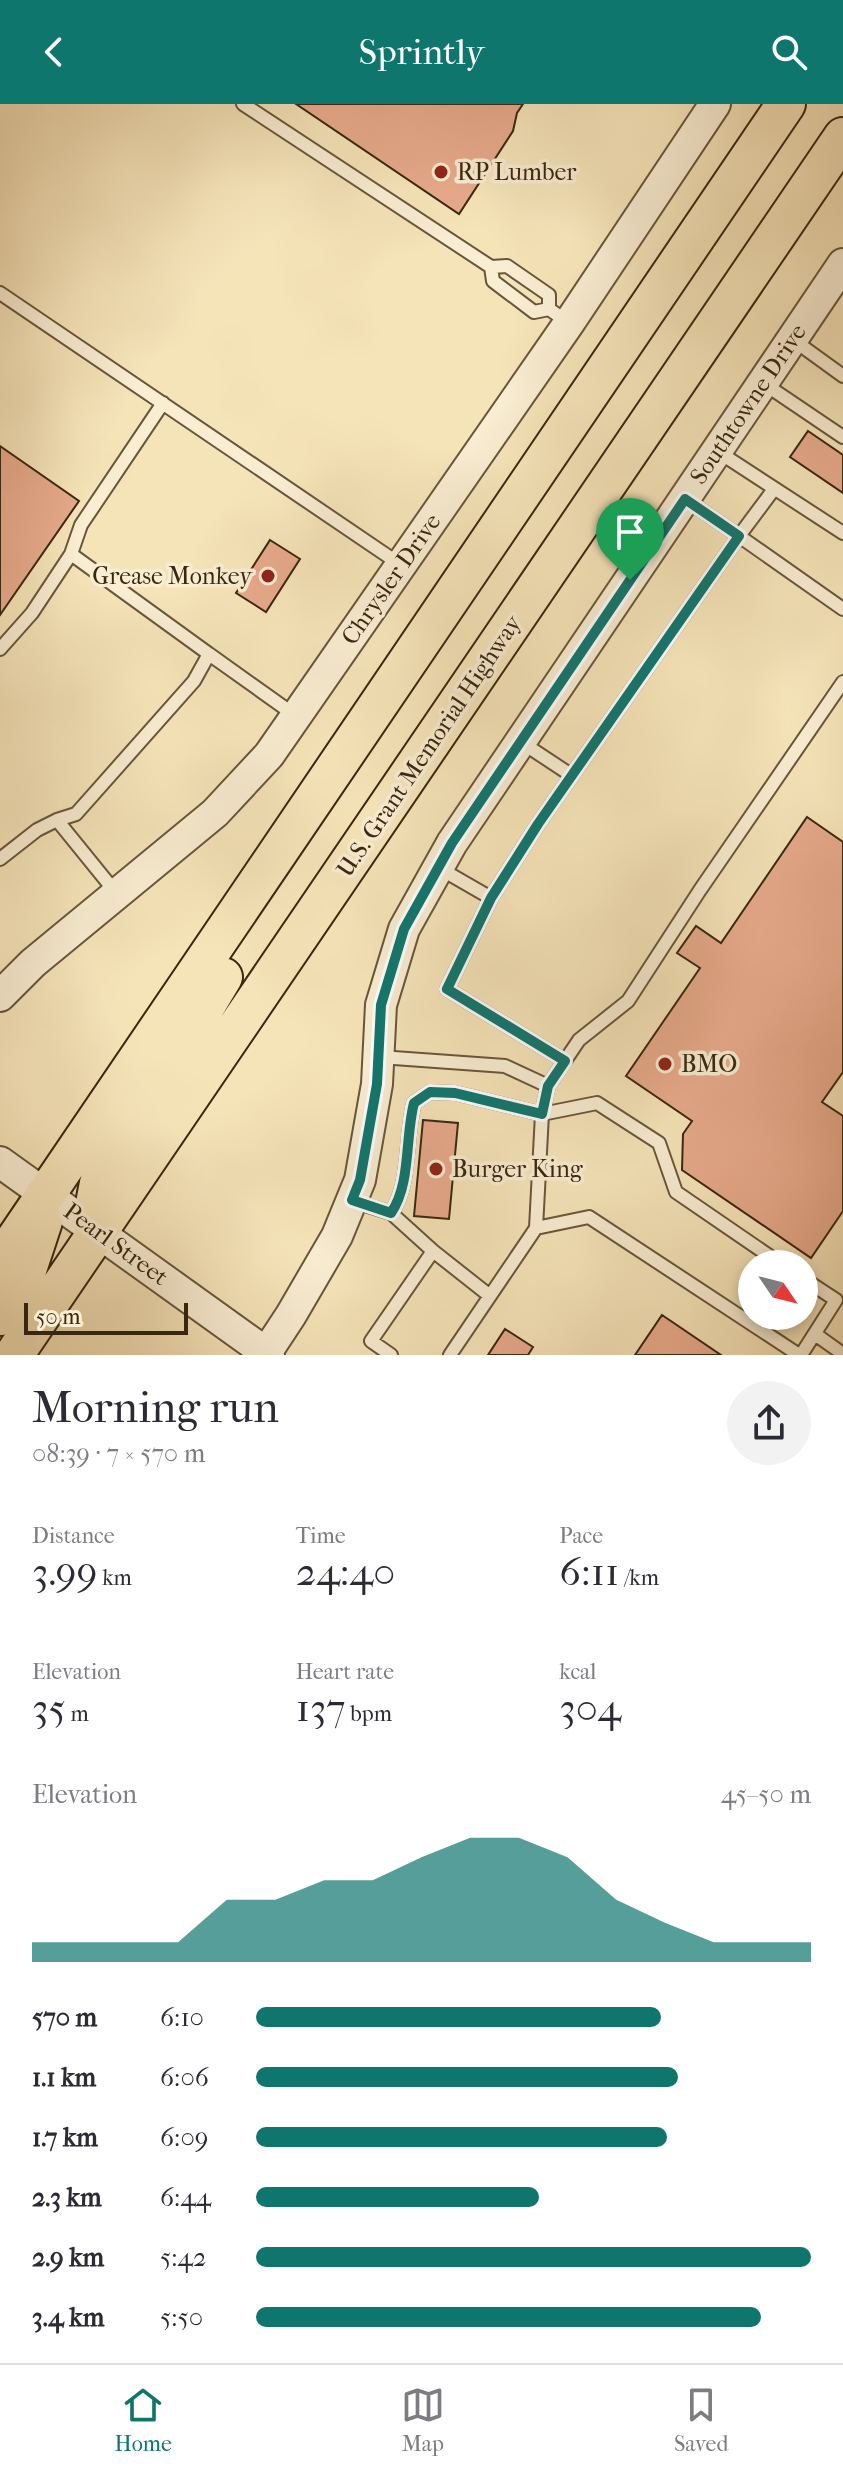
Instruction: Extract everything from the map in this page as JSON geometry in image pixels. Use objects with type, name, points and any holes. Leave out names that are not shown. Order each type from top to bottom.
[{"type":"main road","points":[[0,1262],[786,104]]},
{"type":"main road","name":"U.S. Grant Memorial Highway","points":[[14,1355],[843,137]]},
{"type":"main road","points":[[99,1231],[95,1204],[99,1183],[287,873],[369,721]]},
{"type":"main road","points":[[0,1316],[27,1270],[44,1218],[47,1194]]},
{"type":"street","name":"Chrysler Drive","points":[[0,996],[33,963],[215,813],[269,755],[401,566],[559,316],[715,104]]},
{"type":"street","name":"Southtowne Drive","points":[[267,1354],[337,1236],[360,1180],[377,1084],[381,1005],[404,929],[452,843],[843,264]]},
{"type":"street","name":"Pearl Street","points":[[0,1162],[267,1354]]},
{"type":"lane","points":[[243,104],[491,267],[507,266],[549,295],[559,316]]},
{"type":"lane","points":[[491,267],[493,281],[534,312],[559,316]]},
{"type":"lane","points":[[0,293],[401,566]]},
{"type":"lane","points":[[792,339],[843,376]]},
{"type":"lane","points":[[763,383],[843,437]]},
{"type":"lane","points":[[0,649],[32,613],[71,554],[81,525],[163,403]]},
{"type":"lane","points":[[717,451],[843,533]]},
{"type":"lane","points":[[565,1061],[447,989],[491,898],[571,775],[774,489]]},
{"type":"lane","points":[[685,499],[843,609]]},
{"type":"lane","points":[[71,554],[296,716]]},
{"type":"lane","points":[[0,859],[37,830],[76,814],[194,681],[209,654]]},
{"type":"lane","points":[[450,1355],[536,1228],[542,1114],[548,1086],[579,1040],[628,1001],[843,682]]},
{"type":"lane","points":[[520,742],[571,775]]},
{"type":"lane","points":[[57,820],[117,894]]},
{"type":"lane","points":[[438,867],[491,898]]},
{"type":"lane","points":[[378,1057],[505,1066],[548,1086]]},
{"type":"lane","points":[[391,1213],[401,1200],[414,1103],[430,1092],[455,1093],[542,1114],[597,1103],[659,1143],[676,1192],[761,1250]]},
{"type":"lane","points":[[352,1200],[391,1213],[490,1296]]},
{"type":"lane","points":[[536,1228],[589,1217],[800,1355],[843,1288]]},
{"type":"lane","points":[[391,1355],[371,1341],[433,1251]]},
{"type":"lane","points":[[818,1288],[836,1300]]},
{"type":"lane","points":[[815,1334],[843,1354]]},
{"type":"building","name":"RP Lumber","points":[[296,104],[523,104],[517,113],[513,131],[459,214]]},
{"type":"building","points":[[808,431],[843,455],[843,493],[790,457]]},
{"type":"building","points":[[0,446],[79,501],[0,615]]},
{"type":"building","name":"Grease Monkey","points":[[270,540],[300,559],[266,612],[236,593]]},
{"type":"building","points":[[807,817],[843,842],[843,1072],[822,1102],[843,1116],[843,1211],[816,1250],[799,1250],[682,1170],[683,1134],[692,1121],[626,1076],[700,968],[677,953],[696,926],[721,943]]},
{"type":"building","name":"Burger King","points":[[423,1120],[458,1123],[449,1219],[414,1216]]},
{"type":"building","points":[[662,1315],[721,1355],[635,1355]]},
{"type":"building","points":[[505,1329],[533,1347],[528,1355],[488,1355]]},
{"type":"place","name":"RP Lumber","points":[[441,172]]},
{"type":"place","name":"Grease Monkey","points":[[268,576]]},
{"type":"place","name":"BMO","points":[[665,1064]]},
{"type":"place","name":"Burger King","points":[[436,1169]]},
{"type":"route","points":[[685,499],[739,536],[538,824],[491,898],[447,989],[565,1061],[548,1086],[542,1114],[455,1093],[430,1092],[414,1103],[401,1200],[391,1213],[352,1200],[360,1180],[377,1084],[381,1005],[404,929],[452,843],[630,580],[685,499]]}]
